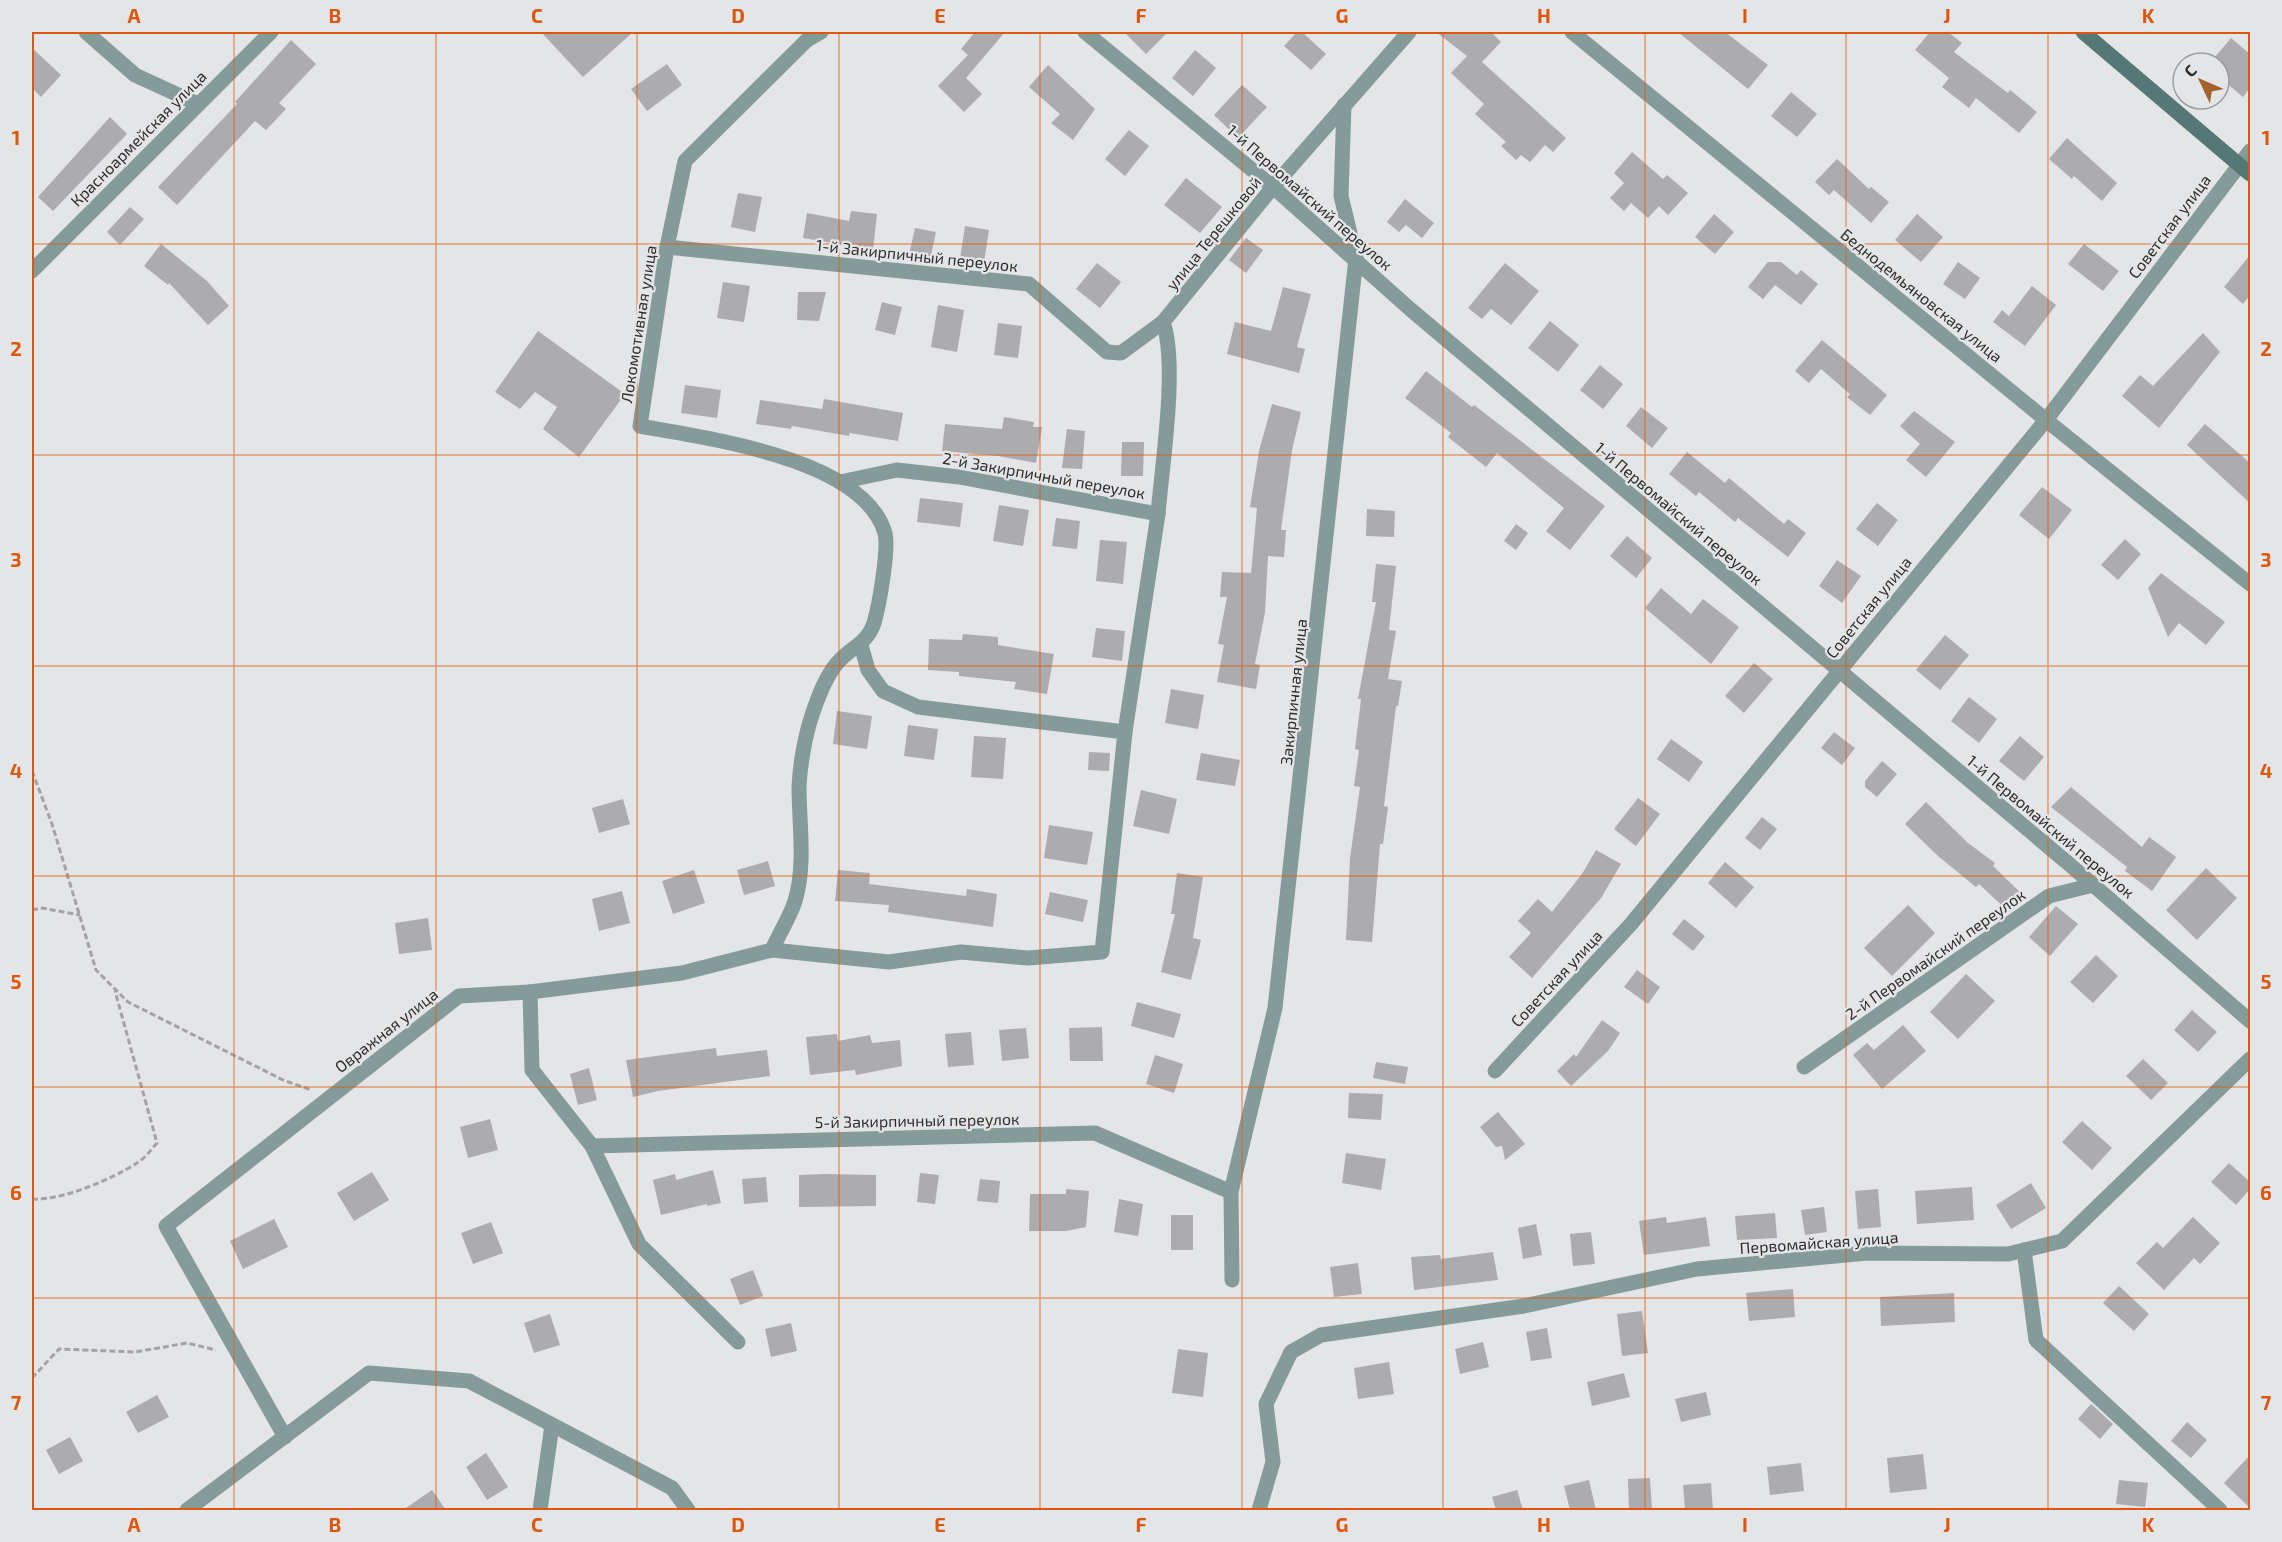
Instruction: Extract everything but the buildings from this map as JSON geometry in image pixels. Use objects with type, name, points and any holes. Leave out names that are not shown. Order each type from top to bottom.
[{"type":"main road","points":[[2083,32],[2245,169]]},
{"type":"street","points":[[86,32],[135,75],[198,104]]},
{"type":"street","name":"Красноармейская улица","points":[[32,271],[271,32]]},
{"type":"street","name":"Локомотивная улица","points":[[772,950],[795,901],[801,858],[799,785],[812,716],[827,679],[840,659],[861,645],[873,625],[883,574],[885,534],[867,503],[840,482],[768,450],[640,426],[667,247],[685,161],[807,40],[821,32]]},
{"type":"street","name":"1-й Первомайский переулок","points":[[1085,32],[1273,187],[1356,258],[1410,309],[2093,885],[2250,1021]]},
{"type":"street","name":"улица Терешковой","points":[[1163,322],[1273,187],[1409,32]]},
{"type":"street","name":"Беднодемьяновская улица","points":[[1572,32],[2250,584]]},
{"type":"street","name":"Закирпичная улица","points":[[1232,1280],[1232,1192],[1275,1008],[1356,258],[1341,196],[1344,105]]},
{"type":"street","name":"Советская улица","points":[[1495,1071],[1631,924],[2046,420],[2245,169],[2250,151]]},
{"type":"street","name":"1-й Закирпичный переулок","points":[[667,247],[1029,284],[1107,352],[1121,353],[1163,322]]},
{"type":"street","name":"2-й Закирпичный переулок","points":[[840,482],[897,470],[959,477],[1158,514],[1168,396],[1167,334],[1163,322]]},
{"type":"street","points":[[772,950],[889,962],[962,952],[1028,958],[1102,952],[1125,732],[1158,514]]},
{"type":"street","points":[[861,645],[868,670],[883,691],[918,707],[1125,732]]},
{"type":"street","name":"2-й Первомайский переулок","points":[[1804,1067],[2049,896],[2093,885]]},
{"type":"street","name":"Овражная улица","points":[[285,1437],[165,1226],[459,996],[530,992],[682,973],[772,950]]},
{"type":"street","points":[[530,992],[532,1070],[592,1146],[639,1244],[738,1342]]},
{"type":"street","name":"Первомайская улица","points":[[1259,1510],[1273,1462],[1266,1404],[1291,1352],[1321,1335],[1524,1306],[1697,1269],[1867,1253],[2008,1254],[2062,1241],[2250,1059]]},
{"type":"street","name":"5-й Закирпичный переулок","points":[[592,1146],[1095,1133],[1232,1192]]},
{"type":"street","points":[[2024,1250],[2036,1340],[2220,1510]]},
{"type":"street","points":[[187,1510],[369,1373],[469,1381],[672,1488],[688,1510]]},
{"type":"street","points":[[540,1510],[552,1425]]},
{"type":"path","points":[[32,771],[52,824],[96,970],[128,1002],[283,1080],[330,1097]]},
{"type":"path","points":[[32,910],[42,908],[80,915]]},
{"type":"path","points":[[32,1199],[77,1191],[114,1175],[139,1162],[157,1143],[115,989]]},
{"type":"path","points":[[32,1378],[59,1349],[135,1352],[187,1343],[238,1355]]}]
